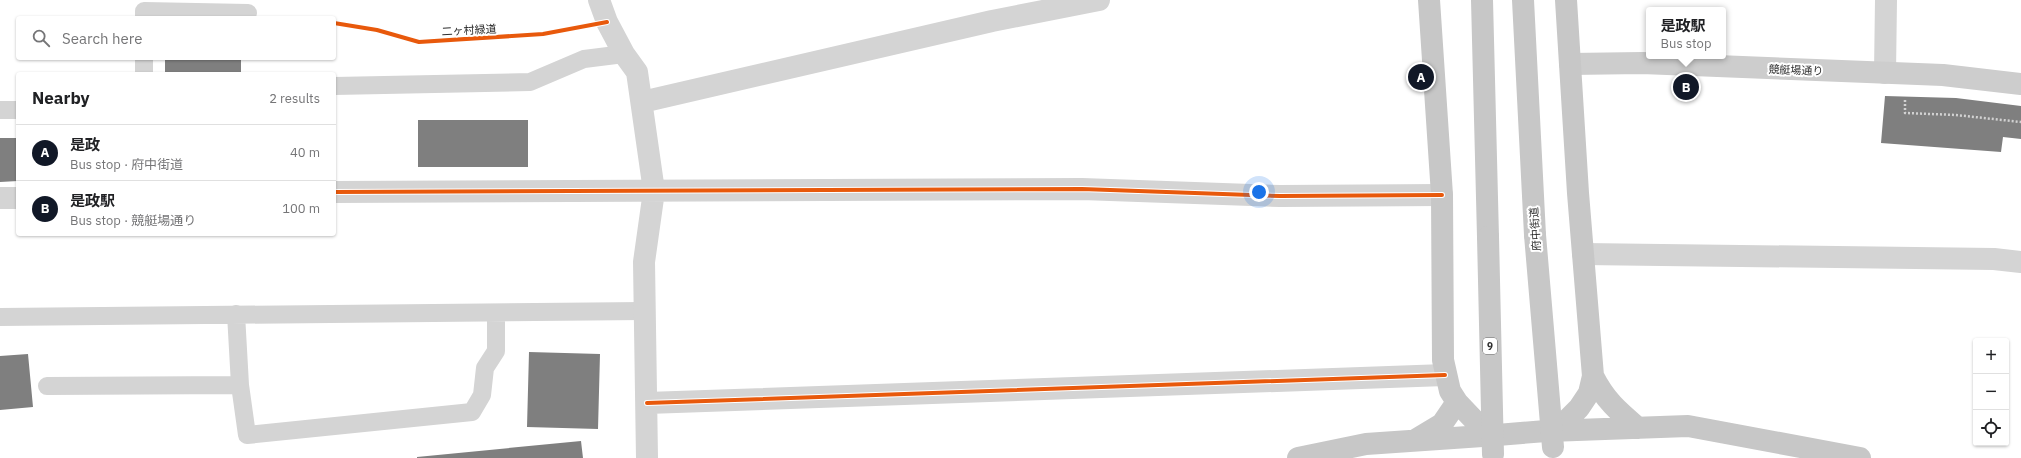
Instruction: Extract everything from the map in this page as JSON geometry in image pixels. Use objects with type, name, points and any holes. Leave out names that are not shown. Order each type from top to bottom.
[{"type":"main road","points":[[1429,0],[1442,195],[1442,324],[1445,376],[1450,391],[1457,402],[1475,421],[1494,449]]},
{"type":"main road","name":"9","points":[[1482,0],[1494,449]]},
{"type":"main road","name":"府中街道","points":[[1523,0],[1535,235],[1551,446]]},
{"type":"main road","points":[[1551,446],[1565,422],[1579,408],[1589,393],[1593,376],[1583,254],[1566,0]]},
{"type":"main road","points":[[1593,376],[1601,393],[1638,428]]},
{"type":"main road","points":[[1410,441],[1424,436],[1442,424],[1457,402]]},
{"type":"main road","points":[[1298,458],[1366,444],[1410,441],[1494,449],[1551,446],[1638,428],[1688,426],[1860,458]]},
{"type":"street","points":[[600,0],[607,22],[624,54],[636,72],[642,102],[654,191],[644,262],[647,458]]},
{"type":"street","points":[[642,102],[992,21],[1098,0]]},
{"type":"street","points":[[1885,73],[1886,0]]},
{"type":"street","name":"競艇場通り","points":[[1570,64],[1642,63],[1885,73],[1962,77],[2021,84]]},
{"type":"street","points":[[336,192],[1082,189],[1280,196],[1442,195]]},
{"type":"street","points":[[0,198],[16,198]]},
{"type":"street","points":[[1583,254],[1994,259],[2021,262]]},
{"type":"street","points":[[647,403],[1445,376]]},
{"type":"lane","points":[[144,16],[144,11],[248,13]]},
{"type":"lane","points":[[336,86],[530,82],[584,59],[624,54]]},
{"type":"lane","points":[[144,60],[144,72]]},
{"type":"lane","points":[[0,110],[16,110]]},
{"type":"lane","points":[[0,317],[644,311]]},
{"type":"lane","points":[[236,314],[240,385],[247,435],[472,412],[482,395],[485,368],[496,351],[496,313]]},
{"type":"lane","points":[[47,386],[240,385]]},
{"type":"path","points":[[1905,96],[1905,113],[1956,115],[2021,122]]},
{"type":"building","points":[[165,60],[241,60],[241,72],[165,72]]},
{"type":"building","points":[[1885,96],[1956,98],[2021,106],[2021,139],[2003,137],[2001,152],[1881,143]]},
{"type":"building","points":[[418,120],[528,120],[528,167],[418,167]]},
{"type":"building","points":[[0,138],[16,138],[16,181],[0,182]]},
{"type":"building","points":[[529,352],[600,354],[598,429],[527,427]]},
{"type":"building","points":[[28,354],[33,407],[0,410],[0,356]]},
{"type":"building","points":[[581,441],[583,458],[417,458],[417,457]]},
{"type":"cycle path","name":"二ヶ村緑道","points":[[336,23],[377,30],[419,42],[543,34],[607,22]]},
{"type":"cycle path","points":[[336,192],[1082,189],[1280,196],[1442,195]]},
{"type":"cycle path","points":[[647,403],[1445,375]]},
{"type":"place","name":"是政","points":[[1421,77]]},
{"type":"place","name":"是政駅","points":[[1686,87]]}]
